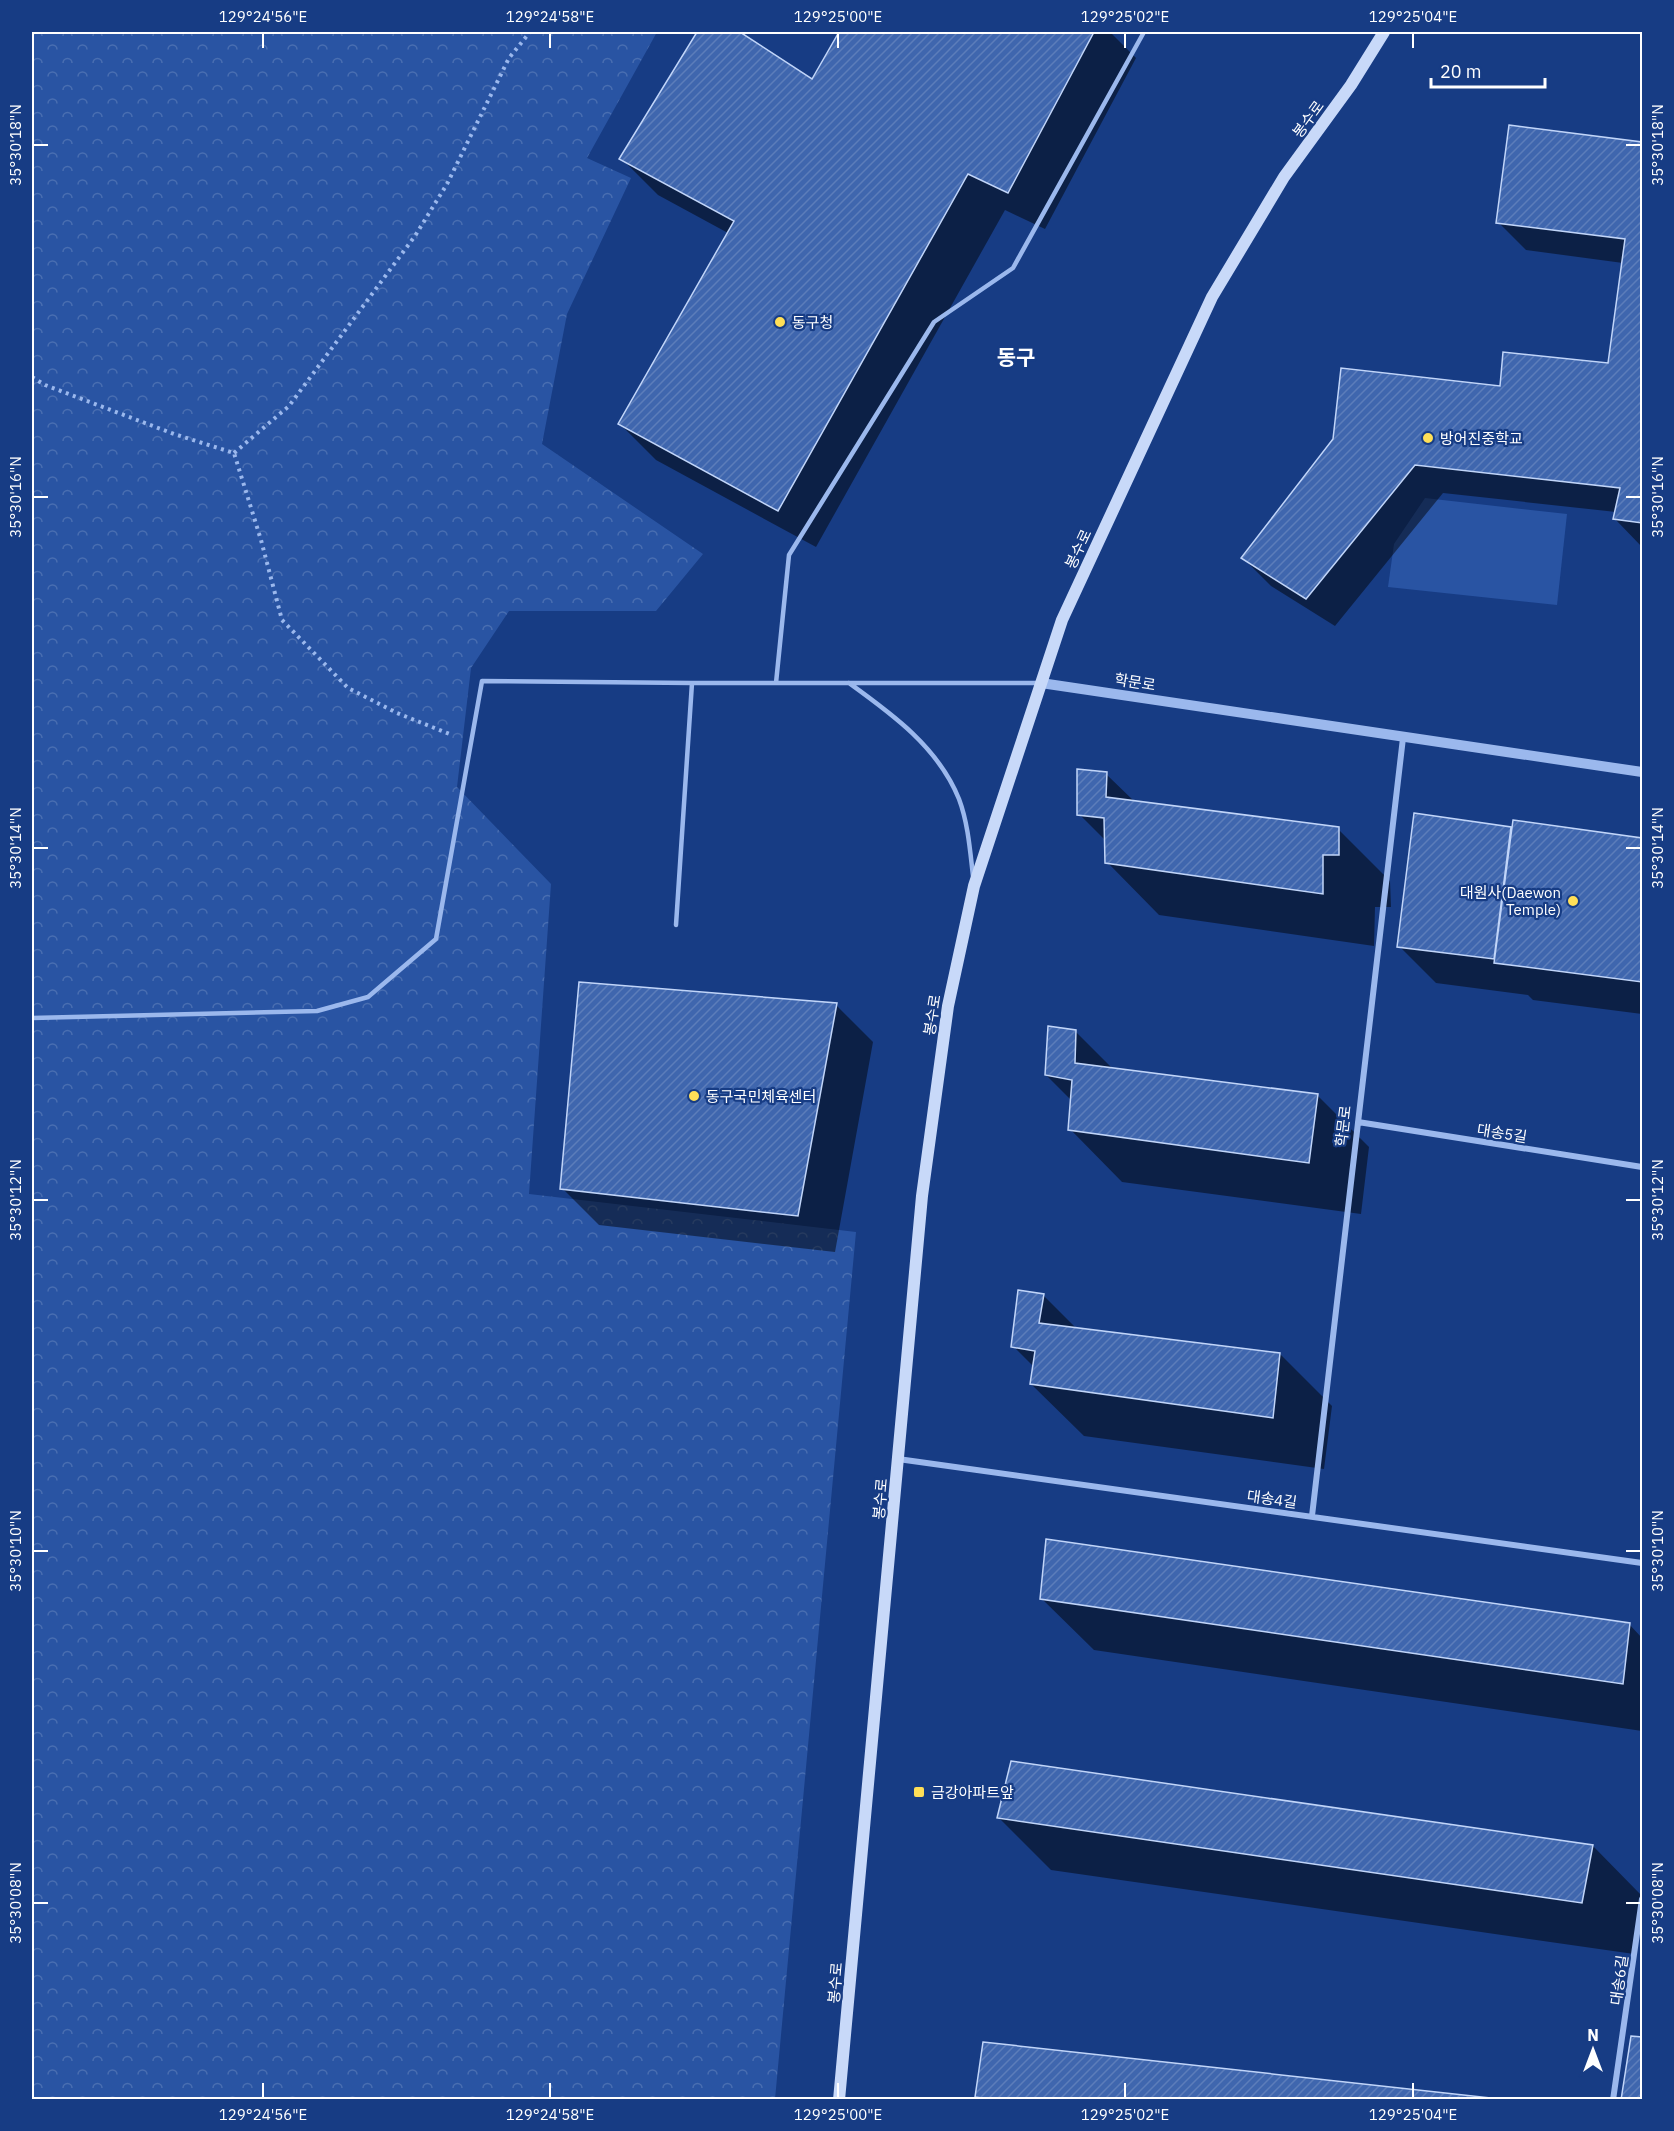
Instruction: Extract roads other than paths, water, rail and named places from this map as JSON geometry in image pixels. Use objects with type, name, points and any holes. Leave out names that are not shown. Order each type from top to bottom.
[{"type":"main road","name":"봉수로","points":[[839,2100],[922,1196],[948,1006],[974,886],[1062,620],[1212,297],[1284,177],[1351,85],[1384,32]]},
{"type":"street","name":"학문로","points":[[1041,683],[1642,772]]},
{"type":"street","name":"학문로","points":[[1312,1516],[1403,738]]},
{"type":"street","name":"대송5길","points":[[1358,1122],[1642,1167]]},
{"type":"street","name":"대송4길","points":[[898,1460],[1642,1563]]},
{"type":"street","name":"대송6길","points":[[1613,2100],[1642,1899]]},
{"type":"lane","points":[[776,683],[789,555],[934,322],[1013,268],[1144,32]]},
{"type":"lane","points":[[32,1018],[317,1011],[368,997],[436,939],[482,681],[1041,683]]},
{"type":"lane","points":[[676,925],[692,683]]},
{"type":"lane","points":[[849,683],[917,736],[942,770],[958,798],[968,835],[974,886]]},
{"type":"place","name":"동구청","points":[[780,322]]},
{"type":"place","name":"방어진중학교","points":[[1428,438]]},
{"type":"place","name":"대원사(Daewon Temple)","points":[[1573,901]]},
{"type":"place","name":"동구국민체육센터","points":[[694,1096]]},
{"type":"place","name":"금강아파트앞","points":[[919,1792]]},
{"type":"district","name":"동구","points":[[1016,357]]}]
